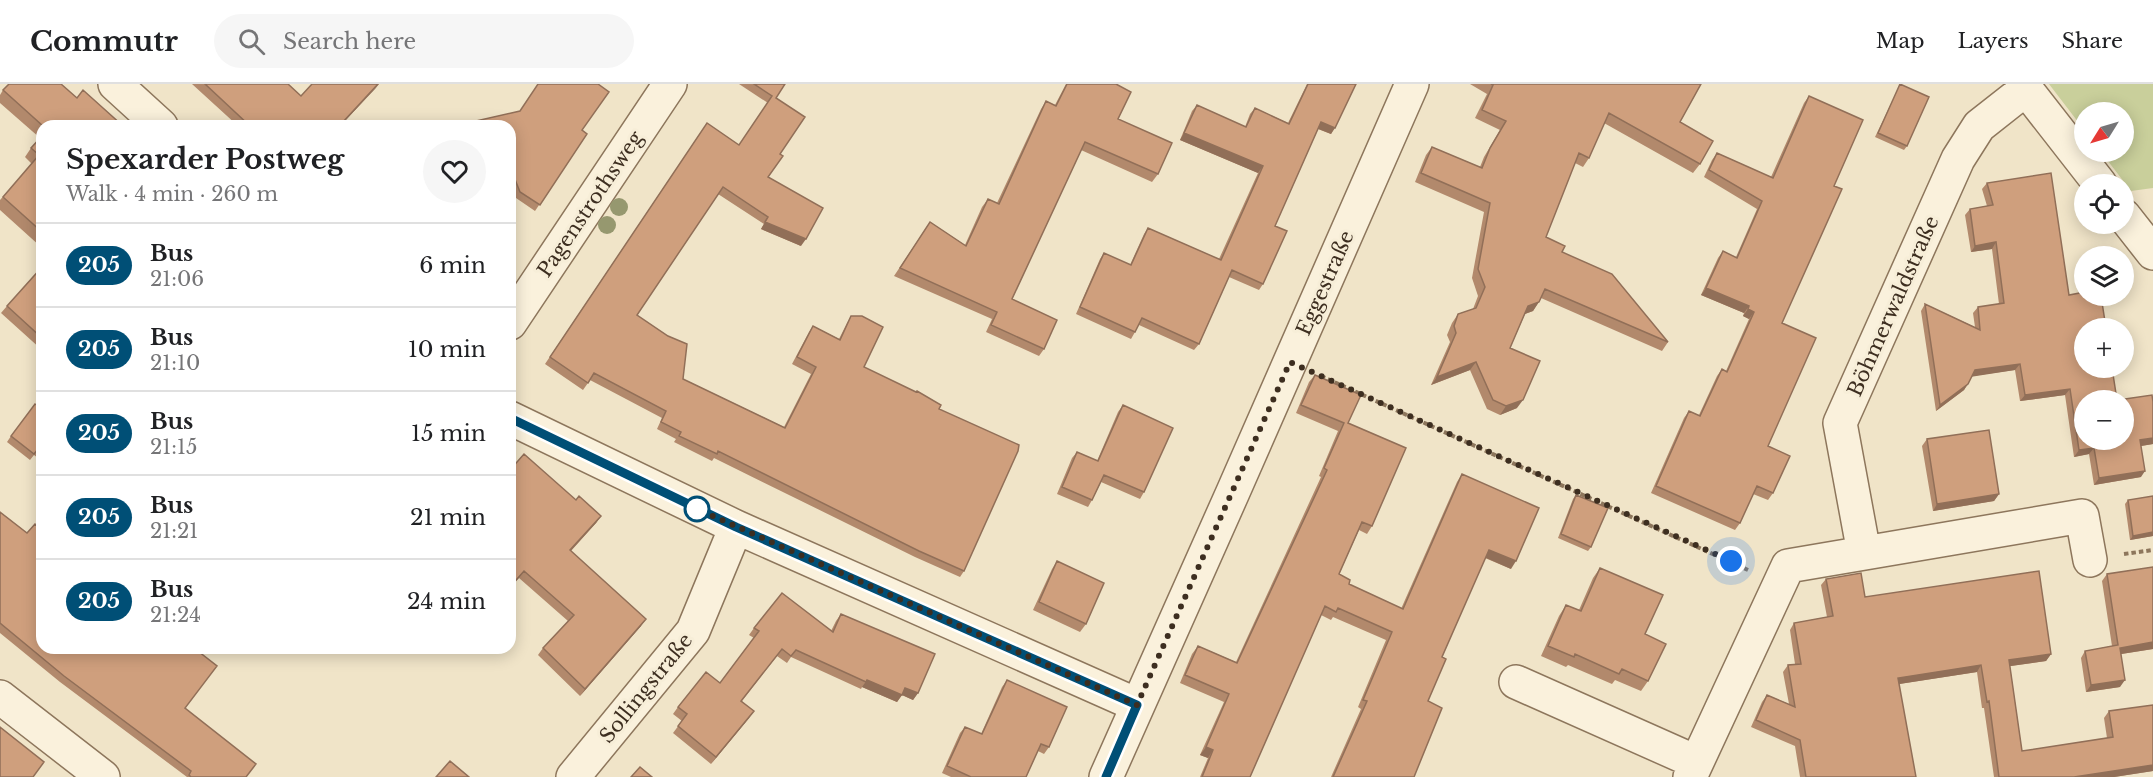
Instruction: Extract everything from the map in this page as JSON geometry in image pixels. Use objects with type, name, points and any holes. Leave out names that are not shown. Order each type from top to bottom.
[{"type":"street","points":[[115,84],[154,120]]},
{"type":"street","name":"Pagenstrothsweg","points":[[516,314],[670,84]]},
{"type":"street","name":"Eggestraße","points":[[1106,777],[1412,84]]},
{"type":"street","points":[[2024,87],[2092,174]]},
{"type":"street","name":"Böhmerwaldstraße","points":[[1864,553],[1840,423],[1958,159],[1980,126],[2024,87]]},
{"type":"street","points":[[2134,229],[2153,254]]},
{"type":"street","points":[[516,421],[736,527],[1137,705]]},
{"type":"street","points":[[1516,682],[1693,770],[1788,566],[2082,516],[2090,560]]},
{"type":"street","name":"Sollingstraße","points":[[573,777],[693,631],[736,527]]},
{"type":"street","points":[[0,697],[104,777]]},
{"type":"path","points":[[1290,362],[1779,584]]},
{"type":"green space","points":[[2049,84],[2153,84],[2153,188],[2134,191],[2134,174],[2118,174],[2109,162],[2134,162],[2134,102],[2074,102],[2074,117]]},
{"type":"building","points":[[9,84],[61,84],[77,98],[83,90],[116,120],[36,120],[3,90]]},
{"type":"building","points":[[205,84],[288,84],[301,96],[312,84],[378,84],[345,120],[244,120]]},
{"type":"building","points":[[538,84],[598,84],[609,92],[582,130],[587,134],[540,205],[520,192],[516,182],[516,120],[480,120],[520,111]]},
{"type":"building","points":[[754,84],[785,84],[776,98],[805,117],[780,154],[783,156],[768,177],[823,208],[806,239],[765,222],[768,217],[723,187],[637,315],[668,336],[687,344],[683,379],[785,428],[816,367],[797,357],[813,326],[840,340],[851,316],[862,316],[883,327],[864,367],[917,391],[941,405],[939,409],[1019,445],[964,571],[718,451],[717,454],[679,436],[681,432],[661,422],[666,411],[594,373],[588,383],[550,357],[707,123],[739,145],[772,96]]},
{"type":"building","points":[[1067,84],[1116,84],[1131,92],[1118,119],[1172,143],[1158,174],[1085,142],[1012,299],[1057,320],[1044,349],[991,325],[997,312],[900,268],[930,222],[966,246],[988,199],[999,204],[1046,101],[1056,106]]},
{"type":"building","points":[[1308,84],[1356,84],[1335,128],[1321,122],[1275,226],[1287,231],[1263,284],[1232,270],[1199,344],[1142,318],[1135,332],[1080,307],[1104,253],[1131,265],[1148,228],[1221,260],[1263,166],[1184,133],[1197,105],[1246,127],[1255,108],[1289,124]]},
{"type":"building","points":[[1491,84],[1701,84],[1680,122],[1713,141],[1700,164],[1609,113],[1589,158],[1579,153],[1546,237],[1565,246],[1562,252],[1612,274],[1668,342],[1545,289],[1539,302],[1528,306],[1510,348],[1540,361],[1523,400],[1506,406],[1493,400],[1476,362],[1437,377],[1456,333],[1454,326],[1458,314],[1476,308],[1485,287],[1478,269],[1490,203],[1421,173],[1432,147],[1482,168],[1490,148],[1506,121],[1482,110],[1493,85]]},
{"type":"building","points":[[1900,84],[1929,97],[1907,146],[1878,133]]},
{"type":"building","points":[[1809,96],[1863,120],[1834,186],[1842,189],[1782,323],[1816,338],[1768,446],[1790,456],[1773,493],[1757,486],[1740,523],[1656,486],[1689,411],[1700,416],[1722,369],[1727,372],[1754,312],[1748,309],[1749,306],[1706,288],[1723,251],[1737,258],[1762,201],[1709,170],[1717,153],[1773,178]]},
{"type":"building","points":[[36,143],[36,152],[31,148]]},
{"type":"building","points":[[36,158],[36,227],[3,197]]},
{"type":"building","points":[[2051,173],[2069,295],[2074,294],[2074,306],[2103,306],[2104,318],[2074,318],[2074,378],[2114,378],[2115,390],[2074,390],[2074,416],[2070,389],[2025,395],[2020,364],[1975,370],[1968,384],[1940,405],[1925,304],[1980,330],[1978,307],[2004,303],[1996,242],[1975,246],[1970,209],[1993,205],[1987,183]]},
{"type":"building","points":[[36,274],[36,333],[7,306]]},
{"type":"building","points":[[1315,375],[1361,395],[1348,423],[1406,448],[1372,526],[1362,522],[1339,574],[1350,580],[1349,584],[1403,609],[1462,474],[1539,508],[1516,561],[1489,550],[1442,657],[1446,659],[1428,701],[1442,708],[1414,777],[1333,777],[1367,701],[1363,700],[1392,632],[1338,608],[1336,612],[1325,606],[1250,777],[1202,777],[1213,750],[1206,747],[1229,694],[1185,675],[1198,646],[1237,663],[1327,470],[1324,468],[1344,423],[1301,405]]},
{"type":"building","points":[[2152,395],[2153,438],[2140,440],[2145,471],[2099,478],[2094,450],[2134,450],[2134,398]]},
{"type":"building","points":[[36,405],[36,452],[34,454],[11,436]]},
{"type":"building","points":[[1123,405],[1173,428],[1144,492],[1104,475],[1092,500],[1062,487],[1077,452],[1098,461]]},
{"type":"building","points":[[1989,430],[1999,494],[1937,504],[1927,439]]},
{"type":"building","points":[[524,454],[576,500],[579,496],[601,516],[570,550],[646,619],[585,689],[543,648],[574,615],[524,571],[516,580],[516,463]]},
{"type":"building","points":[[1576,495],[1608,508],[1591,547],[1561,534]]},
{"type":"building","points":[[2153,496],[2153,532],[2133,536],[2128,500]]},
{"type":"building","points":[[0,512],[27,533],[36,525],[36,653],[0,623]]},
{"type":"building","points":[[1057,561],[1104,583],[1086,624],[1039,602]]},
{"type":"building","points":[[2153,567],[2153,642],[2120,648],[2125,680],[2091,685],[2085,651],[2118,645],[2107,574]]},
{"type":"building","points":[[1600,568],[1663,595],[1645,634],[1666,644],[1648,681],[1622,669],[1619,674],[1575,654],[1574,657],[1548,646],[1566,605],[1581,611]]},
{"type":"building","points":[[2039,571],[2051,654],[2009,660],[2022,751],[2113,737],[2109,711],[2153,705],[2153,765],[2074,777],[1999,777],[1989,701],[1987,702],[1981,665],[1898,678],[1916,777],[1806,777],[1800,740],[1756,720],[1767,695],[1795,707],[1788,665],[1801,664],[1794,623],[1833,616],[1826,579],[1861,573],[1865,597]]},
{"type":"building","points":[[782,593],[833,632],[841,614],[935,654],[918,693],[905,688],[902,695],[867,680],[866,682],[796,650],[791,656],[782,649],[741,701],[754,711],[716,757],[678,726],[687,714],[678,707],[706,672],[720,683],[759,631],[754,628]]},
{"type":"building","points":[[37,654],[202,654],[217,666],[185,708],[256,764],[246,777],[191,777],[189,775],[191,771]]},
{"type":"building","points":[[1007,680],[1067,707],[1049,747],[1041,744],[1026,777],[971,777],[947,766],[965,727],[982,734]]},
{"type":"building","points":[[0,727],[44,762],[33,777],[0,777]]},
{"type":"building","points":[[450,761],[469,777],[436,777]]},
{"type":"building","points":[[640,767],[652,777],[631,777]]},
{"type":"bus line","name":"205","points":[[516,421],[736,527],[1137,705],[1106,777]]},
{"type":"route","points":[[697,509],[695,508],[1137,705],[1290,362],[1731,561]]}]
